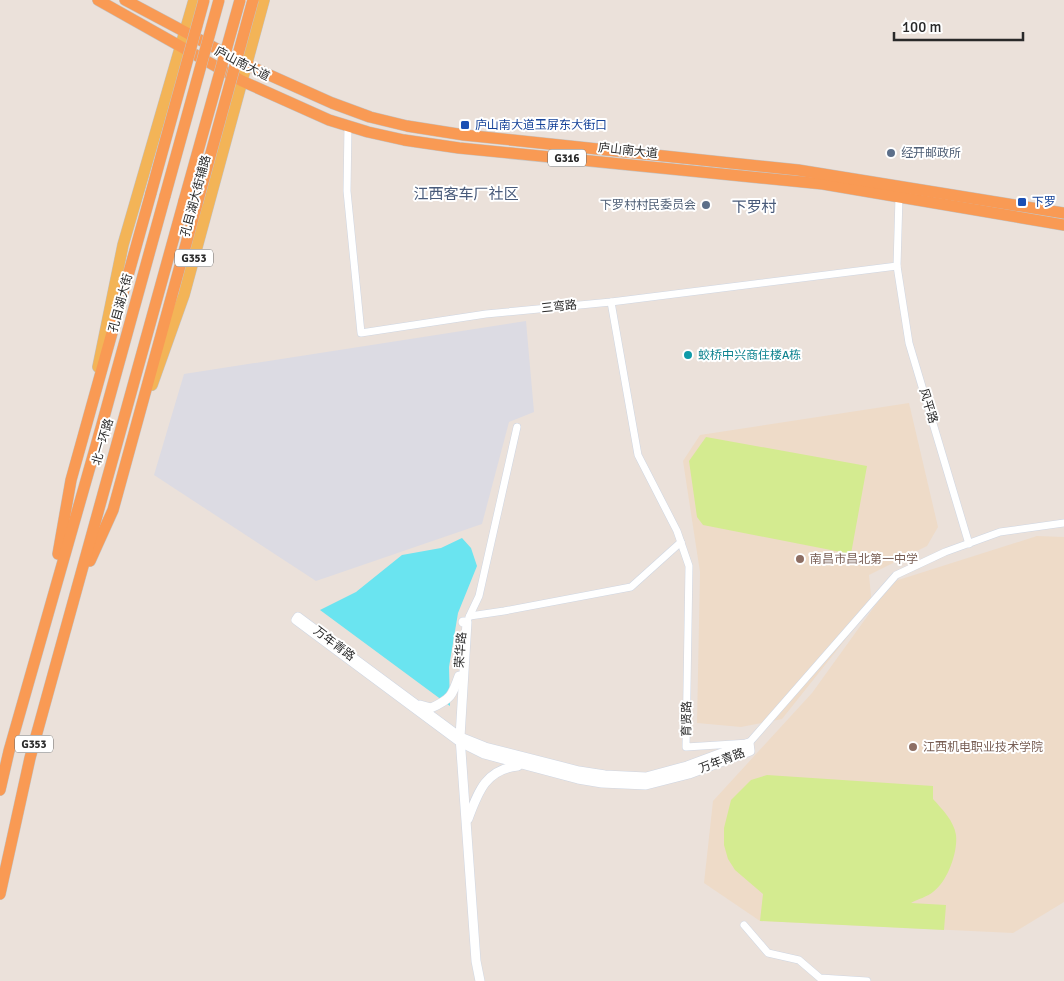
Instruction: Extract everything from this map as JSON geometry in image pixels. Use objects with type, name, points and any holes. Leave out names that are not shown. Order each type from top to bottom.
[{"type":"highway","name":"庐山南大道","points":[[98,0],[180,48],[242,81],[329,120],[404,140],[459,148],[824,184],[1064,225]]},
{"type":"highway","name":"庐山南大道","points":[[125,0],[247,65],[332,103],[370,117],[408,126],[464,135],[798,170],[1064,213]]},
{"type":"highway","points":[[87,418],[204,0]]},
{"type":"highway","name":"孔目湖大街","points":[[48,613],[219,0]]},
{"type":"highway","name":"北一环路","points":[[0,894],[30,758],[240,0]]},
{"type":"highway","points":[[129,448],[253,0]]},
{"type":"highway","name":"G353","points":[[0,790],[9,751],[48,613],[71,480],[87,418]]},
{"type":"highway","name":"G353","points":[[75,595],[113,510],[129,448]]},
{"type":"main road","points":[[184,32],[194,0]]},
{"type":"main road","name":"孔目湖大街辅路","points":[[129,448],[184,295],[264,0]]},
{"type":"main road","name":"G353","points":[[87,418],[123,245],[184,32]]},
{"type":"street","name":"三弯路","points":[[348,126],[347,191],[361,333],[486,314],[611,302],[896,266]]},
{"type":"street","points":[[896,266],[899,197]]},
{"type":"street","name":"风平路","points":[[896,266],[909,343],[969,544]]},
{"type":"street","name":"育贤路","points":[[611,302],[638,456],[677,531],[689,566],[686,746],[749,743]]},
{"type":"street","points":[[469,619],[479,596],[516,427]]},
{"type":"street","points":[[749,743],[896,575],[945,552],[1000,532],[1064,523]]},
{"type":"street","points":[[469,619],[631,587],[681,542]]},
{"type":"street","name":"万年青路","points":[[749,743],[687,766],[646,777],[604,776],[485,747],[458,738],[416,704],[298,617],[296,620],[458,738],[484,754],[524,765],[602,783],[646,785],[689,774],[750,751],[749,743]]},
{"type":"street","name":"荣华路","points":[[469,619],[463,622],[459,676],[458,738],[471,963],[474,981]]},
{"type":"street","name":"荣华路","points":[[469,619],[458,738],[476,961],[480,981]]},
{"type":"street","points":[[416,704],[431,708],[441,704],[453,695],[459,676]]},
{"type":"street","points":[[466,824],[477,793],[486,781],[507,767],[524,765]]},
{"type":"street","points":[[744,925],[768,953],[798,960],[820,978],[867,981]]},
{"type":"shaded area","points":[[526,321],[534,412],[509,422],[482,524],[316,581],[154,475],[184,374]]},
{"type":"shaded area","name":"南昌市昌北第一中学","points":[[909,403],[938,527],[927,546],[869,575],[872,606],[782,719],[741,727],[697,723],[700,572],[683,461],[700,435]]},
{"type":"shaded area","name":"江西机电职业技术学院","points":[[1037,536],[1064,537],[1064,902],[1013,933],[760,921],[704,883],[713,801],[812,693],[892,582]]},
{"type":"green space","points":[[706,437],[867,466],[851,554],[703,525],[697,517],[689,461]]},
{"type":"green space","points":[[767,775],[933,786],[933,799],[947,816],[955,830],[955,850],[943,881],[933,892],[911,903],[946,905],[944,930],[760,921],[763,894],[735,870],[728,859],[724,845],[724,828],[731,800],[751,780]]},
{"type":"water","points":[[462,538],[471,548],[477,566],[458,613],[449,667],[450,706],[320,610],[356,592],[402,555],[441,548]]},
{"type":"place","name":"庐山南大道玉屏东大街口","points":[[465,125]]},
{"type":"place","name":"经开邮政所","points":[[891,153]]},
{"type":"place","name":"下罗","points":[[1022,202]]},
{"type":"place","name":"下罗村村民委员会","points":[[706,205]]},
{"type":"place","name":"蛟桥中兴商住楼A栋","points":[[688,355]]},
{"type":"place","name":"南昌市昌北第一中学","points":[[800,559]]},
{"type":"place","name":"江西机电职业技术学院","points":[[913,747]]},
{"type":"district","name":"江西客车厂社区","points":[[466,194]]},
{"type":"district","name":"下罗村","points":[[754,207]]}]
